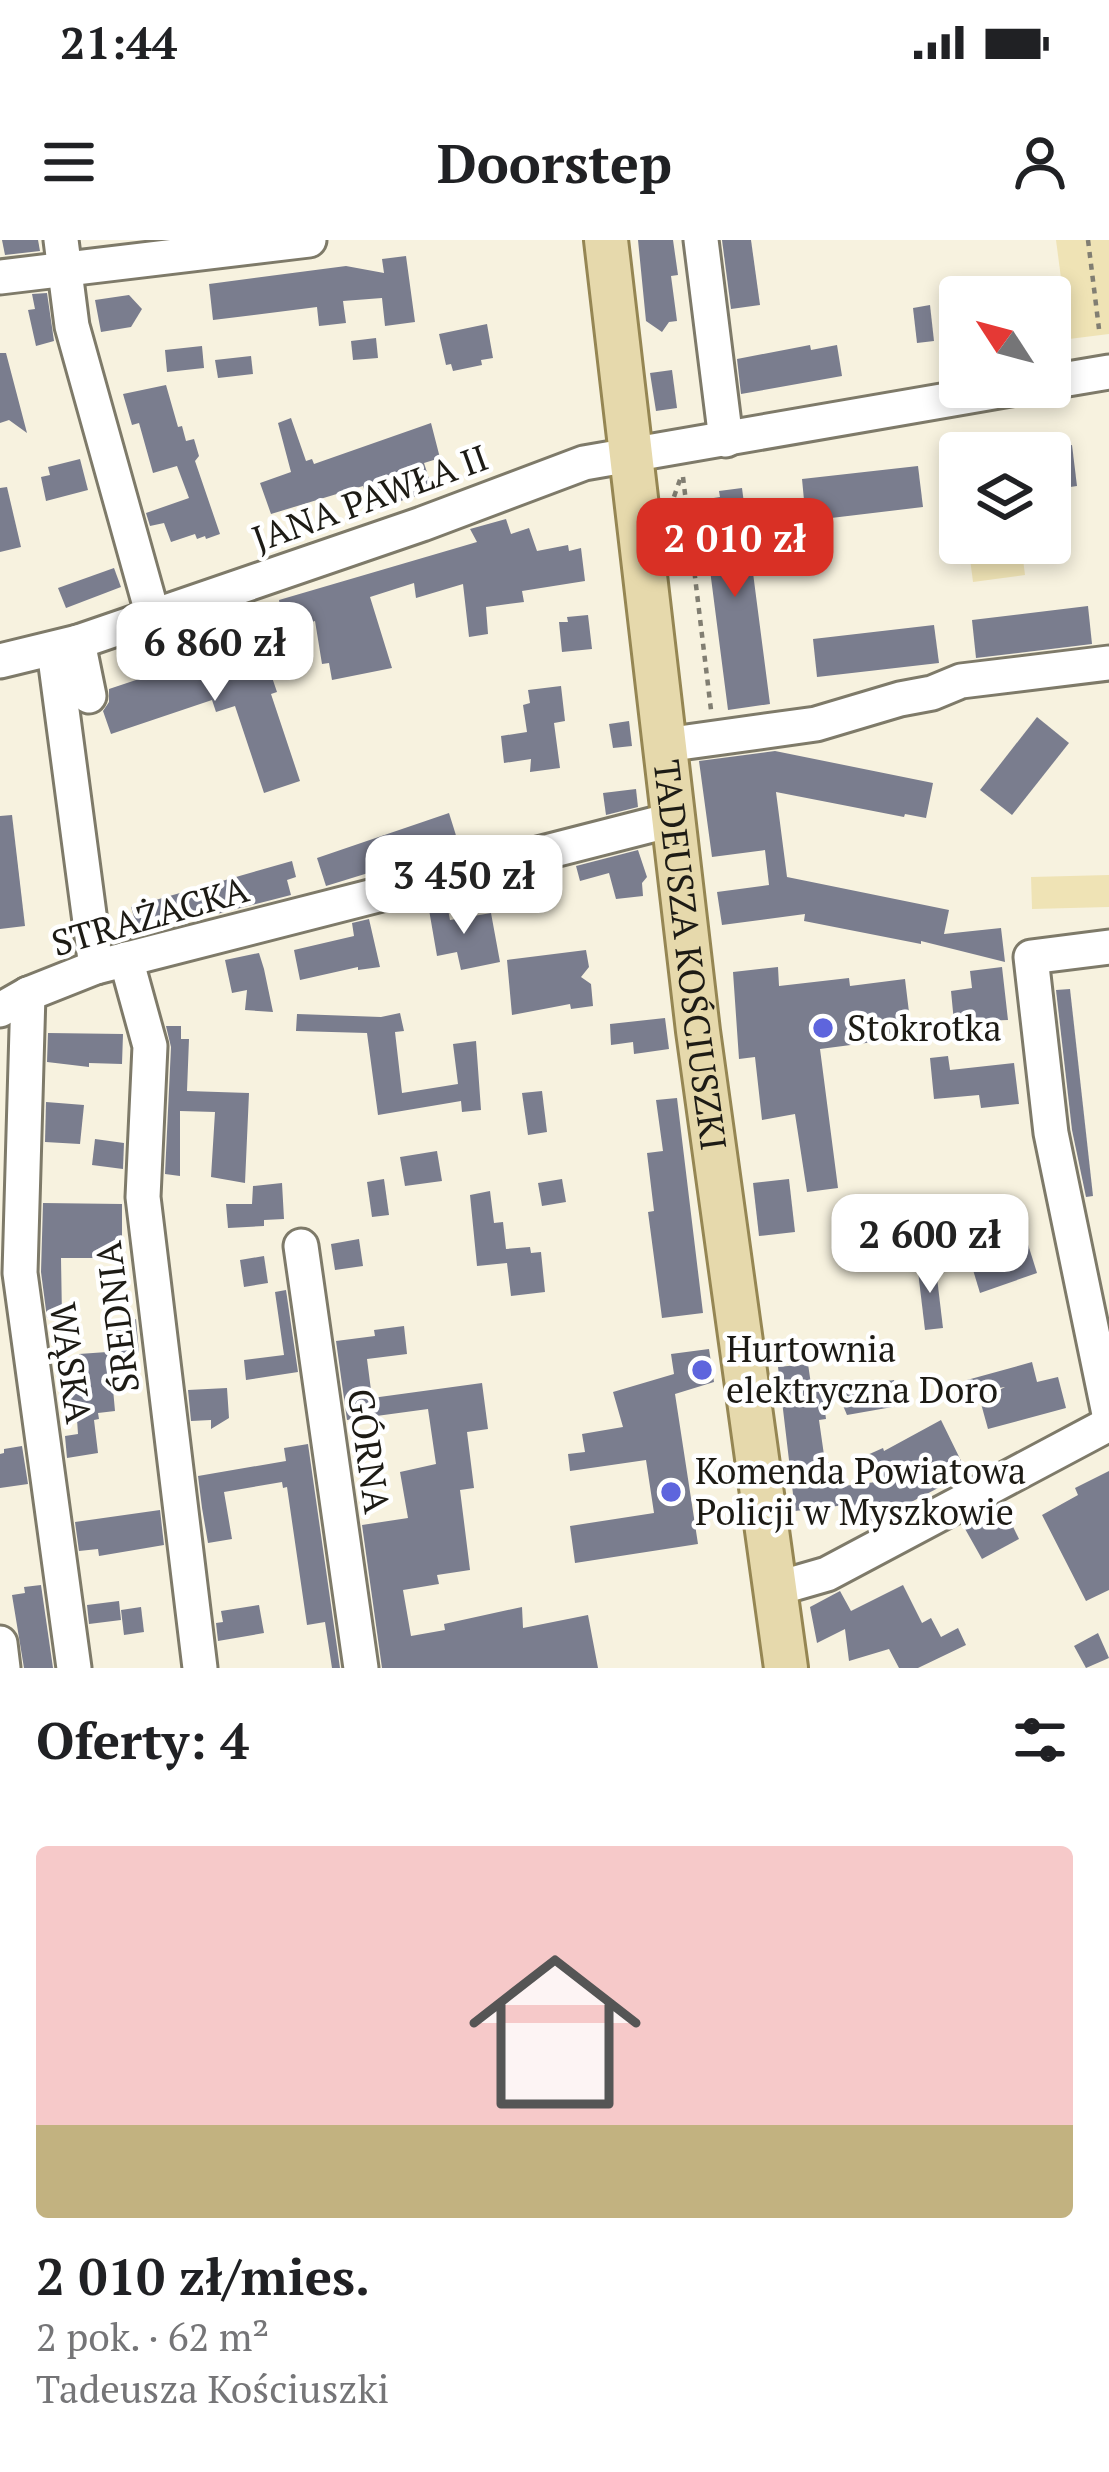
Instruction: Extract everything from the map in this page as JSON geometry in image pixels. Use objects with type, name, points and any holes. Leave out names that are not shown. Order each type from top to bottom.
[{"type":"main road","name":"TADEUSZA KOŚCIUSZKI","points":[[606,240],[704,1079],[783,1668]]},
{"type":"street","points":[[0,277],[62,254],[309,240]]},
{"type":"street","points":[[701,240],[726,440]]},
{"type":"street","points":[[62,254],[72,326],[153,616]]},
{"type":"street","points":[[1071,378],[1109,372]]},
{"type":"street","name":"JANA PAWŁA II","points":[[0,661],[66,646],[584,463],[939,402]]},
{"type":"street","points":[[66,646],[89,696]]},
{"type":"street","name":"ŚREDNIA","points":[[66,646],[111,963],[150,1046],[143,1197],[200,1668]]},
{"type":"street","points":[[665,745],[816,724],[961,681],[1109,662]]},
{"type":"street","name":"STRAŻACKA","points":[[14,1002],[111,963],[675,819]]},
{"type":"street","points":[[1109,947],[1031,957],[1052,1133],[1109,1414]]},
{"type":"street","name":"WĄSKA","points":[[14,1002],[20,1273],[74,1668]]},
{"type":"street","name":"GÓRNA","points":[[301,1246],[361,1668]]},
{"type":"street","points":[[775,1589],[827,1574],[1109,1424]]},
{"type":"street","points":[[0,1643],[3,1668]]},
{"type":"path","points":[[1088,240],[1099,329]]},
{"type":"path","points":[[683,471],[711,712]]},
{"type":"path","points":[[680,589],[695,588]]},
{"type":"shaded area","points":[[1056,240],[1109,240],[1109,334],[1071,339],[1071,276],[1061,276]]},
{"type":"shaded area","points":[[971,564],[1024,564],[1025,575],[973,582]]},
{"type":"shaded area","points":[[1109,875],[1109,907],[1032,909],[1031,877]]},
{"type":"building","points":[[2,240],[38,240],[40,251],[5,255]]},
{"type":"building","points":[[638,240],[673,240],[678,275],[671,276],[677,321],[669,322],[662,332],[646,321]]},
{"type":"building","points":[[722,240],[751,240],[760,305],[731,309]]},
{"type":"building","points":[[406,256],[415,322],[385,326],[382,298],[343,301],[346,323],[319,326],[317,307],[213,320],[209,284],[346,266],[384,273],[382,259]]},
{"type":"building","points":[[47,293],[54,341],[36,346],[28,310],[35,309],[32,294]]},
{"type":"building","points":[[129,295],[142,309],[131,327],[101,332],[95,300]]},
{"type":"building","points":[[930,305],[934,341],[917,343],[913,308]]},
{"type":"building","points":[[487,324],[493,358],[453,371],[451,364],[446,365],[439,334]]},
{"type":"building","points":[[376,338],[378,358],[353,360],[351,341]]},
{"type":"building","points":[[810,345],[811,350],[837,345],[842,376],[741,394],[737,359]]},
{"type":"building","points":[[202,346],[204,368],[167,372],[165,350]]},
{"type":"building","points":[[0,353],[6,353],[27,433],[9,420],[0,423]]},
{"type":"building","points":[[251,356],[253,374],[218,378],[215,360]]},
{"type":"building","points":[[672,370],[677,408],[656,411],[650,373]]},
{"type":"building","points":[[166,385],[178,427],[182,426],[186,441],[194,439],[199,456],[195,461],[220,534],[206,539],[197,539],[195,534],[171,542],[164,523],[150,526],[146,513],[189,498],[177,466],[153,473],[139,423],[132,425],[123,394]]},
{"type":"building","points":[[291,418],[306,461],[312,459],[314,464],[431,423],[440,458],[424,463],[433,491],[371,510],[363,486],[271,514],[260,483],[291,472],[278,423]]},
{"type":"building","points":[[1071,445],[1077,486],[1071,487]]},
{"type":"building","points":[[80,459],[88,490],[46,501],[41,477],[50,475],[48,467]]},
{"type":"building","points":[[918,466],[923,507],[806,521],[802,479]]},
{"type":"building","points":[[7,487],[21,547],[0,552],[0,488]]},
{"type":"building","points":[[742,488],[770,704],[728,710],[701,500]]},
{"type":"building","points":[[506,519],[511,534],[529,528],[537,551],[568,545],[569,551],[581,548],[585,581],[522,591],[524,602],[486,607],[488,634],[469,637],[463,584],[416,598],[414,583],[370,597],[392,668],[332,680],[329,663],[322,664],[315,621],[284,631],[279,600],[477,542],[470,529]]},
{"type":"building","points":[[114,568],[121,587],[66,608],[58,588]]},
{"type":"building","points":[[1088,606],[1092,644],[976,658],[972,620]]},
{"type":"building","points":[[588,615],[592,649],[562,652],[559,622]]},
{"type":"building","points":[[934,625],[939,663],[817,677],[813,639]]},
{"type":"building","points":[[259,639],[277,692],[271,694],[300,781],[264,793],[235,706],[216,712],[212,700],[111,734],[103,711],[109,689]]},
{"type":"building","points":[[561,686],[565,721],[554,723],[560,768],[530,772],[531,759],[504,763],[501,736],[527,732],[523,705],[530,703],[528,690]]},
{"type":"building","points":[[1037,717],[1069,743],[1012,815],[980,790]]},
{"type":"building","points":[[629,721],[632,746],[613,748],[609,724]]},
{"type":"building","points":[[775,751],[933,783],[926,818],[776,792],[787,877],[949,910],[944,934],[1001,928],[1005,962],[921,941],[804,921],[805,914],[722,925],[717,892],[769,885],[765,850],[712,857],[699,761]]},
{"type":"building","points":[[636,789],[638,807],[606,815],[603,793]]},
{"type":"building","points":[[449,813],[459,845],[326,886],[317,858]]},
{"type":"building","points":[[12,815],[25,926],[0,929],[0,816]]},
{"type":"building","points":[[638,850],[647,877],[642,883],[643,896],[616,899],[609,873],[580,881],[576,866]]},
{"type":"building","points":[[292,861],[296,877],[287,880],[291,895],[139,934],[131,907]]},
{"type":"building","points":[[446,899],[450,920],[491,913],[500,962],[461,970],[457,952],[437,956],[428,904]]},
{"type":"building","points":[[369,919],[380,967],[300,980],[294,950],[354,936],[352,923]]},
{"type":"building","points":[[586,950],[589,967],[581,977],[591,984],[593,1006],[571,1009],[570,1004],[512,1015],[507,960]]},
{"type":"building","points":[[259,953],[273,1012],[245,1010],[247,990],[232,993],[225,960]]},
{"type":"building","points":[[778,967],[779,986],[849,978],[850,986],[905,979],[912,1037],[820,1049],[838,1188],[807,1192],[795,1114],[762,1120],[755,1057],[739,1059],[733,972]]},
{"type":"building","points":[[1002,967],[1008,1020],[954,1022],[951,991],[972,988],[970,971]]},
{"type":"building","points":[[1070,989],[1093,1196],[1086,1197],[1072,1130],[1056,990]]},
{"type":"building","points":[[400,1013],[404,1031],[395,1032],[402,1093],[458,1084],[453,1044],[476,1041],[481,1110],[462,1112],[461,1101],[378,1115],[367,1033],[296,1031],[297,1014],[381,1017]]},
{"type":"building","points":[[665,1018],[669,1049],[634,1054],[633,1042],[611,1045],[610,1024]]},
{"type":"building","points":[[166,1026],[181,1026],[181,1039],[189,1039],[187,1091],[249,1093],[245,1183],[211,1177],[215,1112],[180,1111],[180,1176],[165,1174],[171,1047]]},
{"type":"building","points":[[48,1033],[123,1034],[122,1064],[89,1063],[89,1067],[47,1062]]},
{"type":"building","points":[[948,1056],[950,1070],[1014,1063],[1019,1104],[981,1108],[979,1095],[934,1099],[930,1058]]},
{"type":"building","points":[[542,1091],[547,1132],[528,1135],[522,1093]]},
{"type":"building","points":[[677,1098],[703,1313],[662,1318],[648,1212],[654,1211],[647,1153],[663,1151],[656,1100]]},
{"type":"building","points":[[46,1102],[84,1105],[80,1144],[45,1142]]},
{"type":"building","points":[[95,1139],[124,1143],[123,1169],[92,1165]]},
{"type":"building","points":[[437,1151],[442,1181],[405,1186],[400,1157]]},
{"type":"building","points":[[384,1179],[389,1215],[372,1217],[367,1182]]},
{"type":"building","points":[[562,1179],[566,1202],[542,1206],[538,1183]]},
{"type":"building","points":[[789,1179],[795,1232],[759,1236],[753,1183]]},
{"type":"building","points":[[282,1183],[284,1219],[264,1220],[264,1226],[228,1228],[226,1204],[252,1204],[253,1186]]},
{"type":"building","points":[[490,1191],[494,1223],[503,1222],[506,1249],[530,1247],[531,1253],[541,1252],[545,1292],[511,1296],[507,1263],[477,1266],[470,1195]]},
{"type":"building","points":[[43,1203],[122,1204],[122,1258],[61,1258],[62,1318],[47,1318],[41,1272]]},
{"type":"building","points":[[1021,1222],[1037,1273],[980,1293],[964,1240]]},
{"type":"building","points":[[359,1239],[363,1266],[335,1270],[331,1244]]},
{"type":"building","points":[[264,1256],[268,1283],[244,1287],[240,1260]]},
{"type":"building","points":[[935,1261],[943,1328],[925,1330],[917,1263]]},
{"type":"building","points":[[286,1290],[298,1372],[246,1380],[244,1360],[284,1355],[275,1292]]},
{"type":"building","points":[[136,1319],[139,1353],[110,1356],[115,1411],[98,1413],[99,1419],[94,1420],[98,1453],[67,1458],[65,1436],[78,1434],[76,1405],[68,1399],[66,1389],[80,1368],[79,1354],[107,1352],[104,1322]]},
{"type":"building","points":[[404,1326],[407,1354],[367,1359],[372,1398],[482,1383],[488,1429],[467,1432],[474,1488],[460,1490],[470,1570],[437,1575],[439,1584],[403,1590],[411,1636],[522,1607],[523,1628],[588,1615],[598,1668],[382,1668],[362,1525],[408,1518],[400,1472],[436,1464],[428,1409],[347,1420],[336,1341]]},
{"type":"building","name":"Komenda Powiatowa Policji w Myszkowie","points":[[709,1349],[714,1382],[675,1394],[698,1544],[575,1563],[570,1526],[654,1513],[646,1460],[570,1471],[568,1454],[585,1452],[582,1434],[623,1427],[613,1392],[674,1374],[671,1354]]},
{"type":"building","points":[[1032,1362],[1037,1382],[1058,1377],[1066,1408],[988,1429],[980,1400],[1005,1387],[970,1393],[967,1380]]},
{"type":"building","points":[[808,1364],[812,1391],[822,1390],[826,1419],[819,1420],[825,1462],[832,1462],[835,1487],[876,1482],[865,1456],[884,1451],[941,1420],[967,1473],[865,1526],[854,1504],[795,1511],[778,1367]]},
{"type":"building","points":[[894,1380],[898,1406],[847,1415],[836,1389]]},
{"type":"building","points":[[227,1388],[229,1418],[211,1429],[211,1420],[191,1421],[188,1390]]},
{"type":"building","points":[[308,1444],[340,1668],[332,1668],[325,1622],[307,1625],[287,1487],[282,1482],[224,1492],[232,1539],[208,1543],[202,1508],[198,1476],[286,1461],[284,1448]]},
{"type":"building","points":[[22,1446],[28,1484],[0,1488],[0,1454]]},
{"type":"building","points":[[1109,1471],[1109,1590],[1086,1601],[1042,1515],[1078,1495],[1075,1488]]},
{"type":"building","points":[[1003,1506],[1019,1539],[982,1559],[964,1527]]},
{"type":"building","points":[[160,1510],[164,1545],[99,1556],[98,1549],[79,1551],[75,1522]]},
{"type":"building","points":[[41,1585],[53,1668],[24,1668],[12,1595],[25,1593],[24,1587]]},
{"type":"building","points":[[903,1585],[922,1623],[931,1618],[941,1637],[958,1628],[966,1645],[918,1668],[899,1668],[889,1649],[849,1661],[845,1629],[817,1643],[810,1607],[840,1591],[851,1611]]},
{"type":"building","points":[[119,1601],[121,1620],[89,1624],[87,1605]]},
{"type":"building","points":[[259,1605],[264,1633],[218,1641],[216,1623],[223,1622],[221,1611]]},
{"type":"building","points":[[141,1607],[144,1632],[124,1635],[121,1610]]},
{"type":"building","points":[[1098,1633],[1109,1658],[1086,1668],[1074,1646]]},
{"type":"place","name":"Stokrotka","points":[[823,1028]]},
{"type":"place","name":"Hurtownia elektryczna Doro","points":[[702,1370]]},
{"type":"place","name":"Komenda Powiatowa Policji w Myszkowie","points":[[671,1492]]}]
